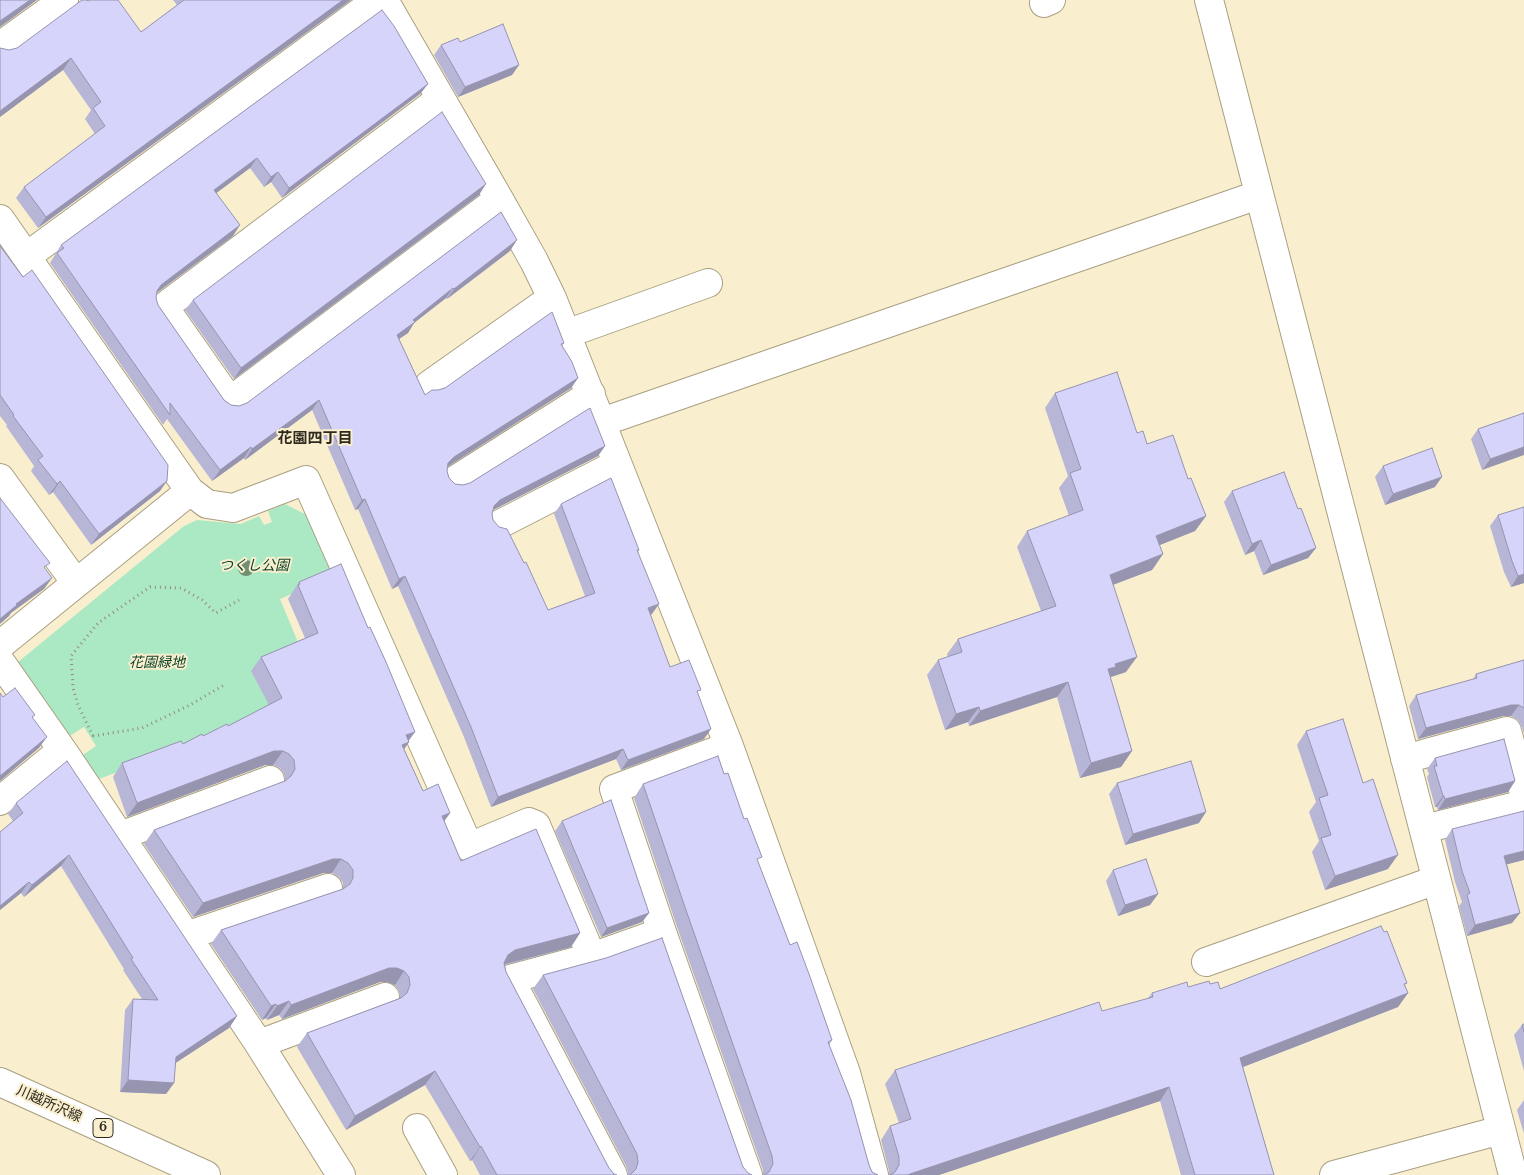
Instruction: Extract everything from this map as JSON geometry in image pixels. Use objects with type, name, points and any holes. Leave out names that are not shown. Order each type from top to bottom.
[{"type":"street","points":[[0,46],[64,0]]},
{"type":"street","points":[[27,256],[377,0]]},
{"type":"street","points":[[384,0],[534,261],[552,298],[729,746],[846,1073],[874,1175]]},
{"type":"street","points":[[1209,0],[1513,1175]]},
{"type":"street","points":[[440,99],[164,307],[230,401],[499,199]]},
{"type":"street","points":[[602,422],[1258,195]]},
{"type":"street","points":[[0,219],[190,491],[207,504],[233,508],[306,480],[469,847],[529,822],[536,825],[592,957]]},
{"type":"street","points":[[566,334],[708,283]]},
{"type":"street","points":[[429,385],[552,298]]},
{"type":"street","points":[[455,480],[591,394]]},
{"type":"street","points":[[500,524],[617,464]]},
{"type":"street","points":[[0,478],[76,583]]},
{"type":"street","points":[[0,645],[190,491]]},
{"type":"street","points":[[0,661],[64,752],[259,1044],[341,1175]]},
{"type":"street","points":[[1405,759],[1507,731],[1524,793]]},
{"type":"street","points":[[729,746],[614,789],[662,932],[748,1175]]},
{"type":"street","points":[[0,801],[64,752]]},
{"type":"street","points":[[120,836],[270,780]]},
{"type":"street","points":[[1424,829],[1524,804]]},
{"type":"street","points":[[1206,962],[1436,880]]},
{"type":"street","points":[[186,936],[328,888]]},
{"type":"street","points":[[613,1175],[510,979],[592,957],[662,932]]},
{"type":"street","points":[[259,1044],[385,997]]},
{"type":"street","name":"川越所沢線","points":[[1,1085],[206,1175]]},
{"type":"street","points":[[417,1128],[443,1175]]},
{"type":"street","points":[[1334,1175],[1501,1130]]},
{"type":"path","points":[[93,736],[78,705],[73,688],[71,656],[98,622],[150,587],[181,588],[202,600],[216,613],[239,600]]},
{"type":"path","points":[[64,752],[93,736],[142,728],[190,705],[224,685]]},
{"type":"green space","name":"花園緑地","points":[[285,504],[307,515],[333,576],[280,599],[300,647],[284,711],[96,780],[80,757],[96,746],[84,727],[68,737],[18,662],[184,526],[197,520],[241,524],[259,516],[264,525],[272,522],[268,511]]},
{"type":"building","points":[[0,0],[30,0],[0,21]]},
{"type":"building","points":[[82,0],[118,0],[141,32],[184,0],[343,0],[46,217],[24,187],[105,126],[93,108],[101,102],[71,58],[0,111],[0,48],[9,50],[17,48]]},
{"type":"building","points":[[382,10],[394,26],[428,84],[289,188],[278,172],[271,177],[257,158],[214,190],[240,225],[161,285],[157,291],[156,298],[158,305],[224,400],[231,405],[239,406],[247,403],[501,212],[517,240],[453,288],[413,320],[415,322],[397,335],[425,395],[432,390],[445,388],[552,312],[564,343],[561,344],[572,362],[578,378],[454,457],[448,463],[447,471],[449,478],[455,484],[463,485],[470,483],[590,408],[605,446],[500,500],[494,506],[493,520],[499,527],[507,529],[524,563],[526,562],[548,610],[595,593],[561,504],[611,478],[659,604],[648,608],[670,667],[689,660],[701,690],[697,691],[711,729],[628,760],[623,749],[498,797],[471,727],[405,576],[399,579],[365,499],[362,500],[319,400],[220,470],[170,403],[170,415],[57,253],[64,248],[61,245]]},
{"type":"building","points":[[503,24],[519,65],[465,87],[441,45],[458,38],[460,42]]},
{"type":"building","points":[[442,112],[486,184],[241,368],[193,300]]},
{"type":"building","points":[[0,246],[23,277],[32,270],[168,465],[167,481],[99,534],[60,481],[57,484],[38,460],[43,456],[0,395]]},
{"type":"building","points":[[1117,372],[1137,433],[1143,431],[1147,444],[1173,435],[1188,479],[1191,478],[1206,516],[1156,536],[1163,554],[1110,575],[1137,657],[1115,664],[1116,667],[1108,669],[1132,751],[1091,763],[1068,682],[980,711],[979,707],[956,714],[938,660],[962,652],[958,639],[1056,606],[1027,531],[1083,510],[1070,473],[1081,469],[1055,393]]},
{"type":"building","points":[[1524,413],[1524,447],[1490,459],[1478,429]]},
{"type":"building","points":[[1432,448],[1442,477],[1393,494],[1383,466]]},
{"type":"building","points":[[1284,472],[1298,509],[1301,508],[1316,548],[1271,565],[1261,540],[1252,544],[1232,491]]},
{"type":"building","points":[[0,498],[50,563],[44,567],[52,578],[16,604],[0,619]]},
{"type":"building","points":[[1524,507],[1524,574],[1518,576],[1498,515]]},
{"type":"building","points":[[341,564],[368,628],[370,627],[386,662],[415,732],[406,735],[409,742],[402,745],[423,791],[438,784],[450,813],[442,816],[461,861],[536,829],[580,933],[515,950],[508,955],[504,963],[506,972],[609,1168],[617,1175],[497,1175],[435,1071],[355,1116],[307,1033],[401,998],[407,993],[410,985],[409,977],[404,971],[397,968],[389,968],[291,1005],[289,1001],[277,1006],[276,1004],[271,1006],[221,930],[343,889],[350,884],[353,878],[353,870],[348,863],[341,859],[333,859],[203,903],[154,830],[285,781],[295,769],[294,760],[289,754],[283,751],[274,751],[137,803],[122,763],[181,741],[183,744],[227,724],[228,726],[282,698],[261,657],[318,633],[298,585],[300,584],[299,582]]},
{"type":"building","points":[[1524,660],[1524,708],[1519,705],[1511,705],[1426,728],[1416,695],[1477,678],[1476,674]]},
{"type":"building","points":[[15,688],[35,715],[32,717],[47,737],[0,776],[0,693],[3,697]]},
{"type":"building","points":[[1343,719],[1363,783],[1373,779],[1398,855],[1335,876],[1321,838],[1331,835],[1319,798],[1328,795],[1306,731]]},
{"type":"building","points":[[1504,739],[1515,781],[1445,799],[1434,766],[1437,766],[1435,758]]},
{"type":"building","points":[[718,756],[724,774],[728,773],[744,819],[747,818],[762,857],[757,859],[790,945],[797,942],[832,1040],[828,1042],[851,1100],[869,1165],[872,1172],[878,1175],[764,1175],[769,1172],[773,1164],[772,1156],[643,784]]},
{"type":"building","points":[[67,761],[237,1016],[176,1057],[174,1083],[128,1080],[133,999],[158,1000],[131,959],[133,958],[69,855],[32,885],[29,882],[0,906],[0,832],[23,813],[16,803]]},
{"type":"building","points":[[1191,761],[1206,812],[1133,834],[1117,783]]},
{"type":"building","points":[[611,800],[649,913],[607,928],[562,821]]},
{"type":"building","points":[[1524,811],[1524,851],[1504,856],[1520,913],[1475,925],[1467,895],[1470,893],[1462,871],[1452,829]]},
{"type":"building","points":[[1146,859],[1158,894],[1125,905],[1113,870]]},
{"type":"building","points":[[1381,926],[1384,932],[1387,931],[1407,983],[1404,984],[1408,993],[1240,1058],[1274,1175],[1195,1175],[1169,1087],[907,1175],[890,1175],[895,1172],[899,1165],[899,1157],[890,1126],[911,1119],[895,1070],[1099,1002],[1102,1011],[1153,997],[1152,993],[1187,982],[1188,987],[1209,981],[1210,984],[1218,982],[1220,989]]},
{"type":"building","points":[[662,938],[743,1167],[752,1175],[630,1175],[636,1169],[638,1162],[637,1154],[543,975],[606,958]]},
{"type":"district","name":"花園四丁目","points":[[315,439]]},
{"type":"park label","name":"つくし公園","points":[[254,566]]}]
